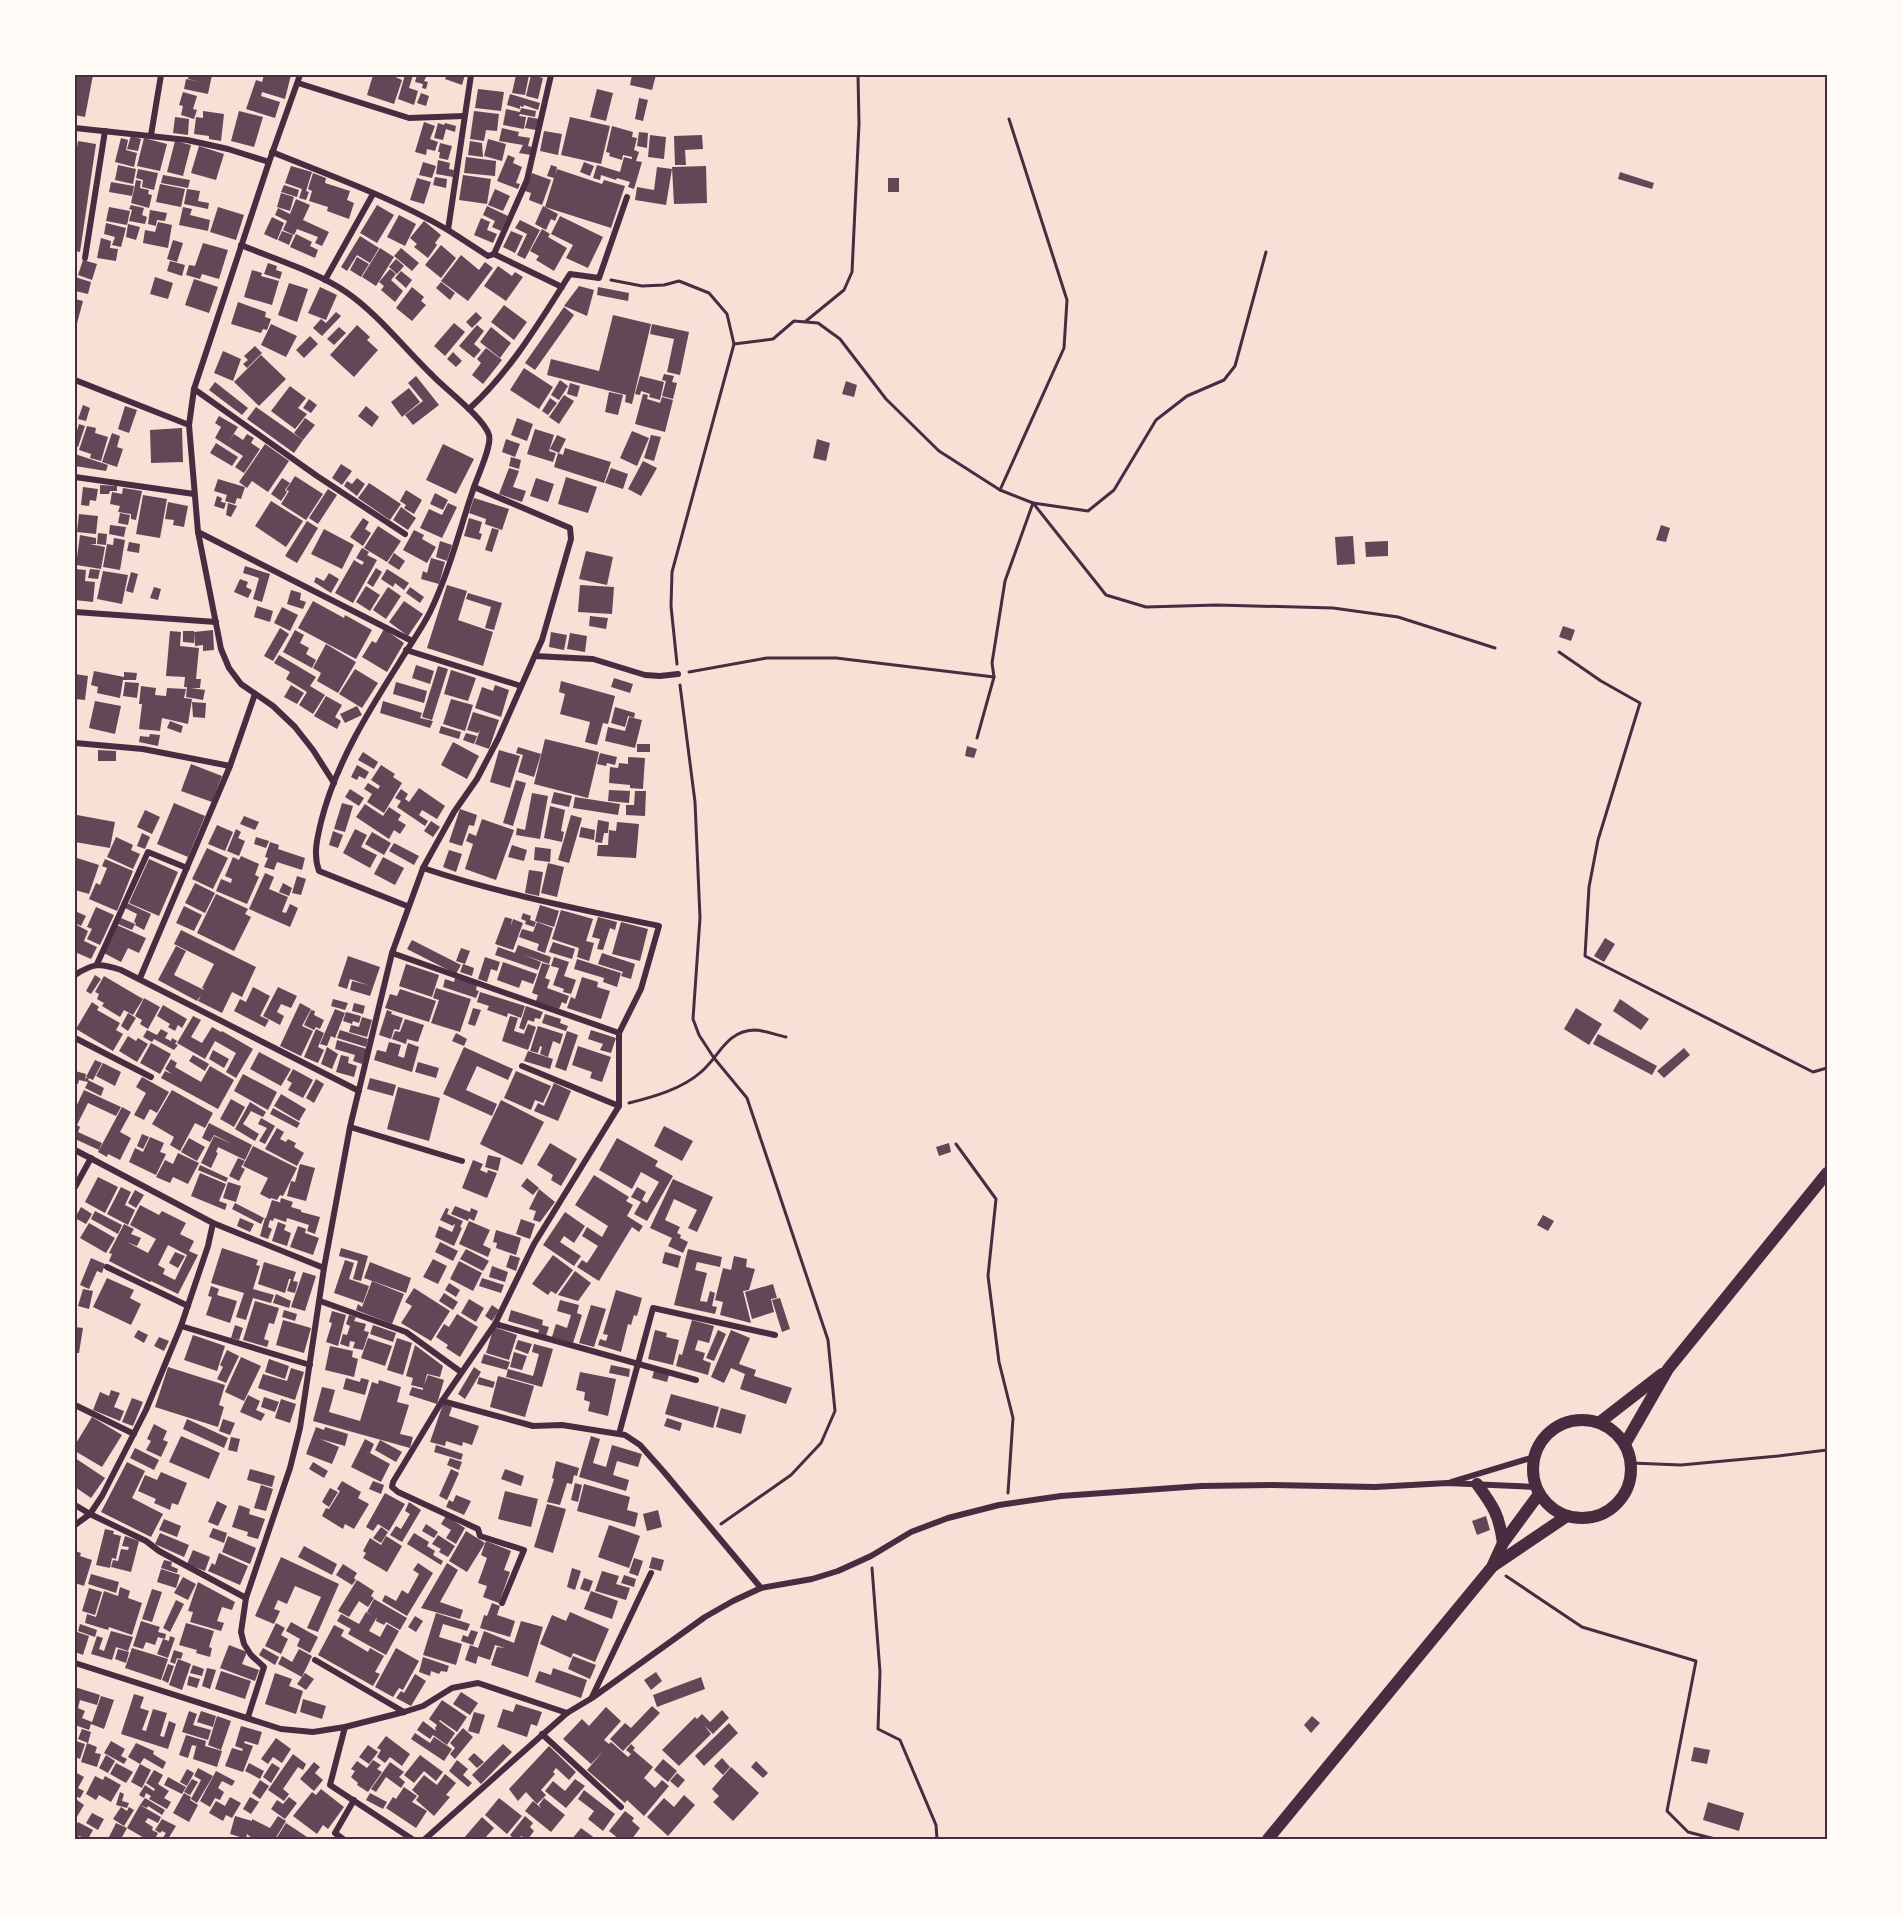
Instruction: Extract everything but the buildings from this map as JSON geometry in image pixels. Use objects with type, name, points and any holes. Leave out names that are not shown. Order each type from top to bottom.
[{"type":"main road","points":[[1625,1444],[1668,1369],[1827,1173]]},
{"type":"main road","points":[[1600,1422],[1668,1369]]},
{"type":"main road","points":[[1580,1419],[1600,1422],[1615,1431],[1625,1444],[1631,1463],[1629,1483],[1620,1500],[1605,1512],[1587,1518],[1567,1516],[1551,1508],[1538,1491],[1532,1470],[1534,1457],[1543,1438],[1559,1425],[1580,1419]]},
{"type":"main road","points":[[1477,1484],[1493,1505],[1500,1520],[1503,1544]]},
{"type":"main road","points":[[1268,1839],[1492,1567],[1503,1544],[1538,1491]]},
{"type":"main road","points":[[1492,1567],[1567,1516]]},
{"type":"street","points":[[150,135],[161,75]]},
{"type":"street","points":[[300,75],[272,152],[194,389],[189,425],[198,532],[221,649],[230,669],[241,684],[273,706],[295,727],[334,783]]},
{"type":"street","points":[[448,230],[471,75]]},
{"type":"street","points":[[494,254],[527,180],[551,75]]},
{"type":"street","points":[[298,83],[409,118],[464,116]]},
{"type":"street","points":[[75,128],[186,140],[228,149],[269,162]]},
{"type":"street","points":[[85,258],[105,131]]},
{"type":"street","points":[[272,152],[426,218],[488,256],[494,254],[562,287]]},
{"type":"street","points":[[325,280],[373,194]]},
{"type":"street","points":[[468,409],[487,392],[516,356],[570,274],[599,278],[627,197]]},
{"type":"street","points":[[241,245],[325,280],[345,291],[363,305],[434,378],[468,409],[488,433],[490,441],[430,613],[359,728],[334,783],[315,846],[319,871],[407,906]]},
{"type":"street","points":[[75,380],[189,425]]},
{"type":"street","points":[[194,389],[317,476],[405,534]]},
{"type":"street","points":[[75,477],[194,494]]},
{"type":"street","points":[[248,1717],[264,1667],[251,1655],[244,1644],[241,1632],[246,1598],[290,1468],[300,1428],[324,1268],[350,1127],[392,953],[407,906],[423,868],[454,812],[477,779],[498,739],[542,640],[571,539],[570,528],[474,487]]},
{"type":"street","points":[[198,532],[412,641]]},
{"type":"street","points":[[75,612],[216,622]]},
{"type":"street","points":[[406,650],[521,686]]},
{"type":"street","points":[[535,656],[593,659],[645,675],[678,674]]},
{"type":"street","points":[[140,978],[230,766],[255,694]]},
{"type":"street","points":[[75,743],[143,749],[230,766]]},
{"type":"street","points":[[97,964],[148,852],[187,868]]},
{"type":"street","points":[[423,868],[506,894],[659,926],[641,989],[619,1033],[619,1106],[534,1244],[495,1324],[442,1401],[393,1482],[392,1487],[478,1529],[480,1536],[524,1550],[502,1603]]},
{"type":"street","points":[[392,953],[619,1033]]},
{"type":"street","points":[[75,975],[97,964],[121,970],[359,1091]]},
{"type":"street","points":[[75,1038],[151,1077]]},
{"type":"street","points":[[522,1066],[619,1106]]},
{"type":"street","points":[[350,1127],[462,1161]]},
{"type":"street","points":[[75,1150],[213,1223],[324,1268]]},
{"type":"street","points":[[75,1187],[92,1158]]},
{"type":"street","points":[[75,1525],[90,1514],[102,1496],[146,1410],[181,1326],[208,1246],[213,1223]]},
{"type":"street","points":[[107,1267],[188,1306]]},
{"type":"street","points":[[320,1301],[406,1332],[461,1372]]},
{"type":"street","points":[[619,1434],[653,1308],[775,1335]]},
{"type":"street","points":[[495,1324],[696,1380]]},
{"type":"street","points":[[181,1326],[310,1365]]},
{"type":"street","points":[[442,1401],[533,1426],[562,1425],[625,1435],[640,1445],[664,1472],[761,1588]]},
{"type":"street","points":[[75,1406],[134,1434]]},
{"type":"street","points":[[1447,1483],[1534,1457]]},
{"type":"street","points":[[429,1838],[567,1713],[592,1698],[705,1617],[761,1588],[812,1579],[838,1571],[871,1556],[911,1532],[948,1518],[1007,1504],[1061,1496],[1201,1486],[1375,1487],[1447,1483],[1538,1491]]},
{"type":"street","points":[[75,1505],[146,1541],[159,1551],[246,1598]]},
{"type":"street","points":[[592,1698],[651,1573]]},
{"type":"street","points":[[315,1660],[404,1712]]},
{"type":"street","points":[[75,1663],[281,1729],[313,1731],[345,1727],[423,1706],[452,1688],[478,1683],[567,1713]]},
{"type":"street","points":[[345,1727],[330,1785],[412,1839]]},
{"type":"street","points":[[542,1734],[621,1807]]},
{"type":"street","points":[[343,1839],[335,1833],[354,1800]]},
{"type":"path","points":[[804,322],[844,290],[852,272],[859,124],[858,75]]},
{"type":"path","points":[[1000,490],[1064,348],[1067,300],[1009,119]]},
{"type":"path","points":[[734,344],[773,339],[794,321],[818,323],[840,339],[886,399],[939,451],[1000,490],[1033,503],[1088,511],[1114,490],[1156,420],[1187,396],[1224,380],[1235,366],[1266,252]]},
{"type":"path","points":[[599,278],[642,286],[664,285],[679,281],[709,293],[727,314],[734,344],[672,572],[670,606],[695,802],[700,918],[693,1019],[699,1035],[714,1058],[747,1098],[828,1341],[835,1411],[821,1443],[791,1475],[712,1530]]},
{"type":"path","points":[[1033,503],[1106,596],[1146,607],[1217,605],[1332,608],[1398,617],[1495,648]]},
{"type":"path","points":[[977,738],[994,677],[992,663],[1005,581],[1033,503]]},
{"type":"path","points":[[1559,652],[1640,704],[1598,840],[1589,887],[1585,956],[1813,1072],[1827,1068]]},
{"type":"path","points":[[678,674],[767,658],[837,658],[994,677]]},
{"type":"path","points":[[619,1106],[680,1085],[701,1072],[732,1036],[754,1030],[786,1037]]},
{"type":"path","points":[[956,1144],[996,1199],[988,1276],[999,1362],[1013,1418],[1007,1504]]},
{"type":"path","points":[[1631,1463],[1681,1465],[1827,1450]]},
{"type":"path","points":[[871,1556],[880,1672],[878,1729],[900,1740],[936,1825],[937,1839]]},
{"type":"path","points":[[1492,1567],[1582,1627],[1696,1661],[1667,1811],[1688,1832],[1715,1839]]}]
